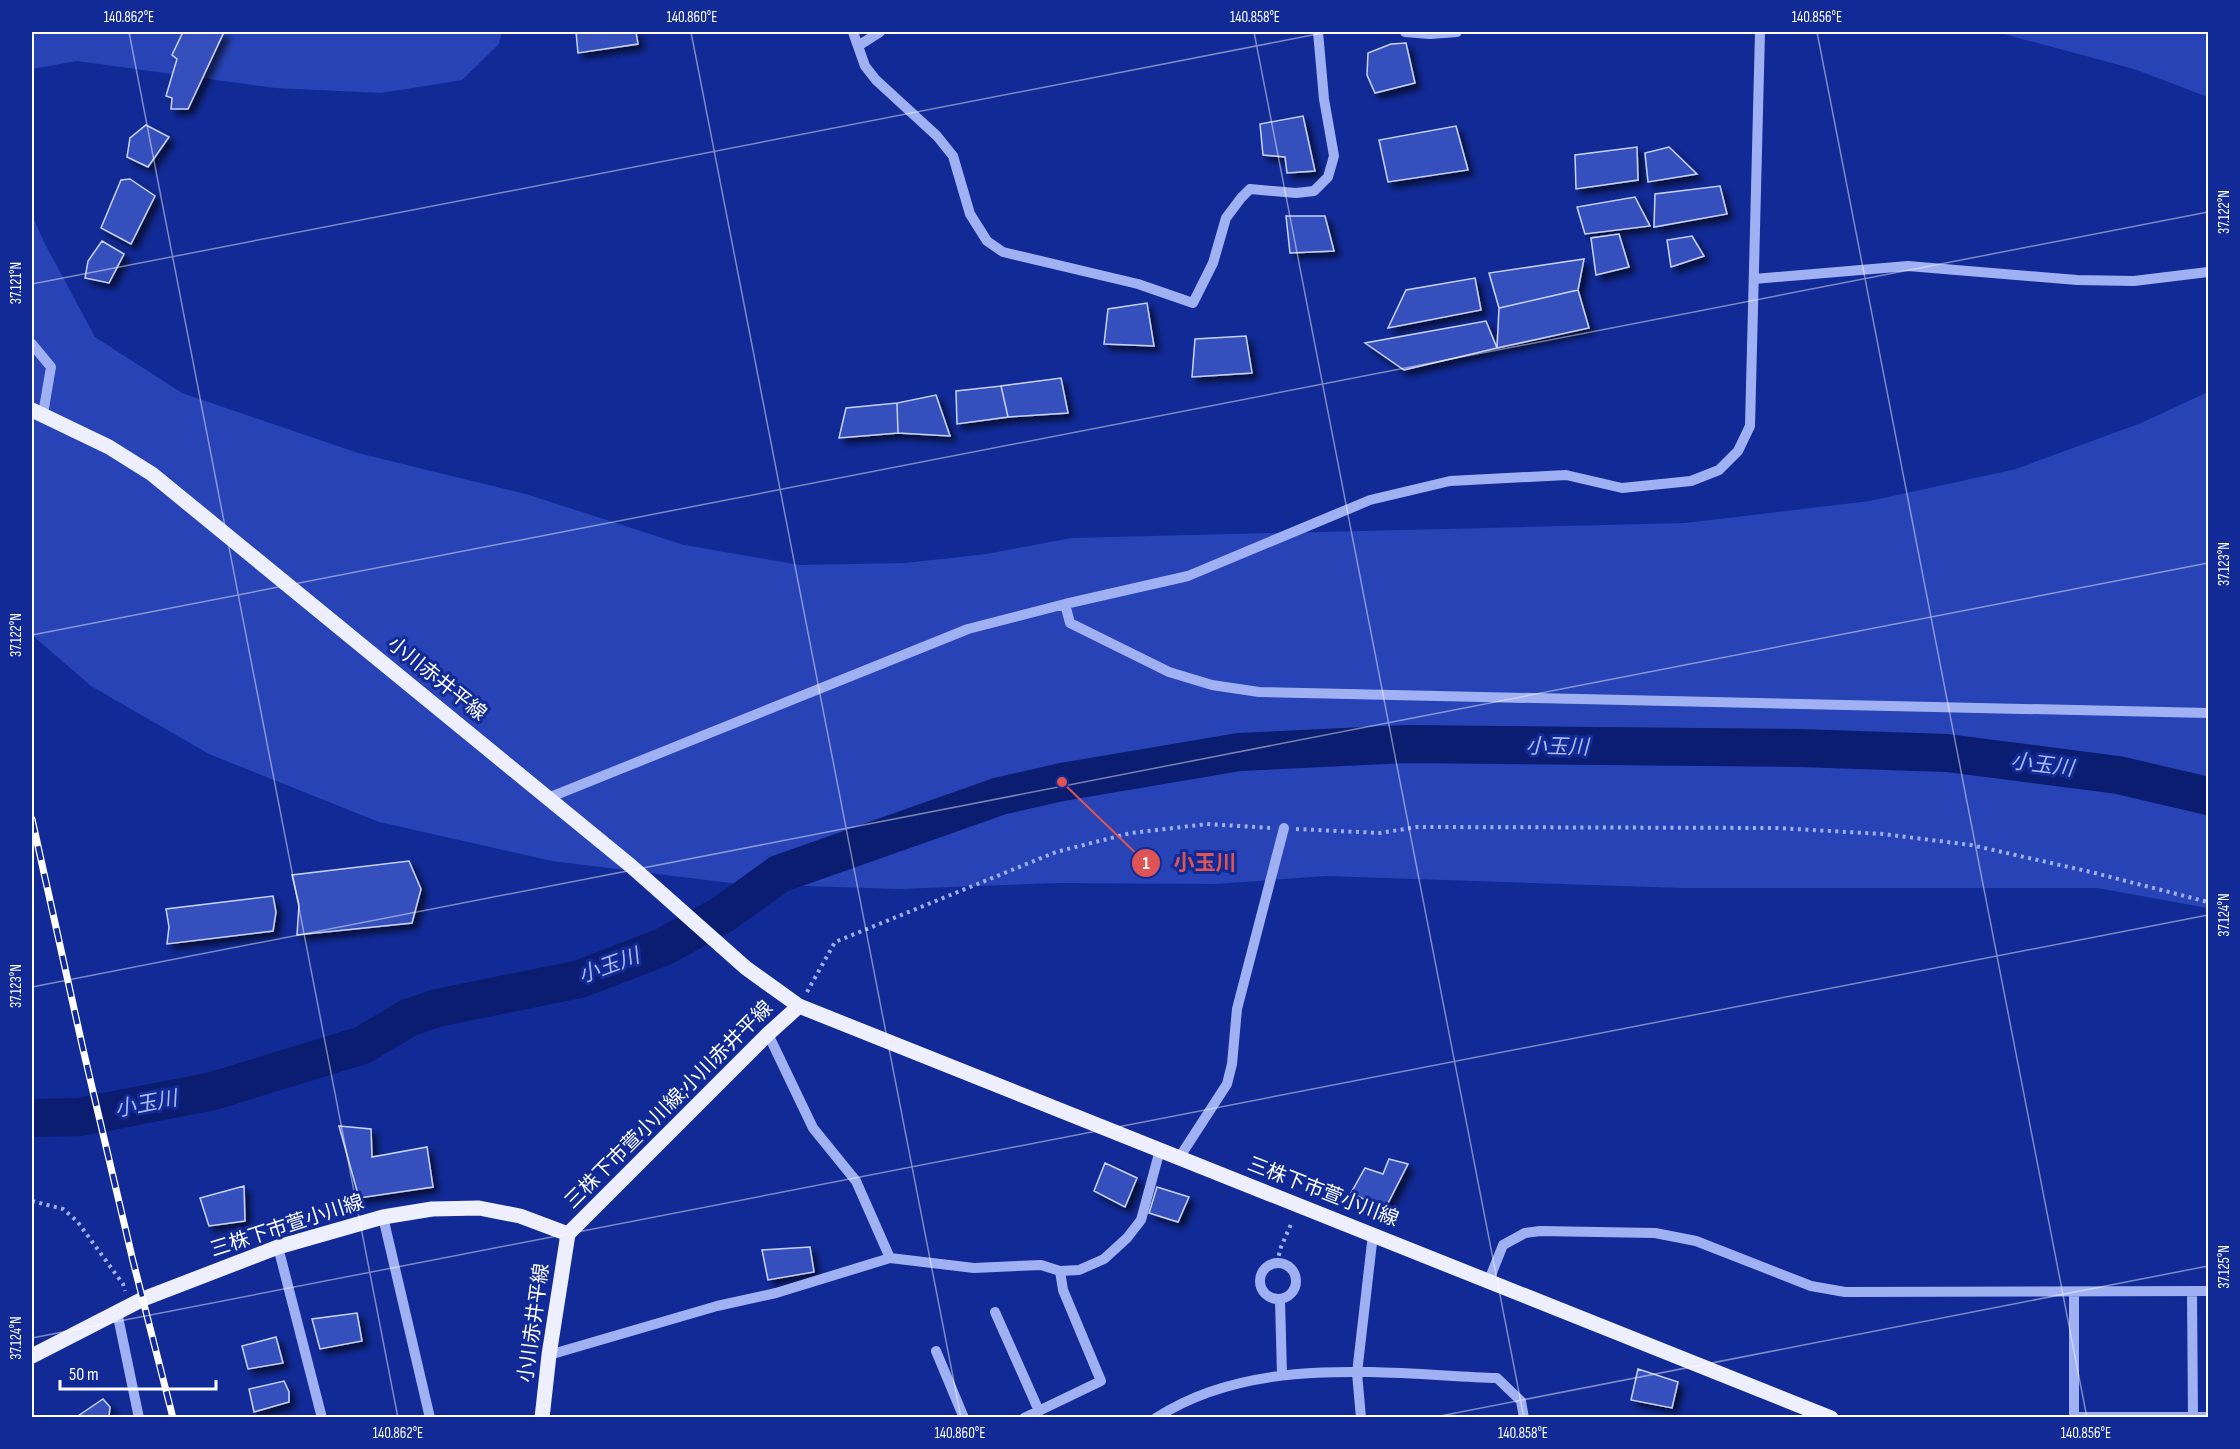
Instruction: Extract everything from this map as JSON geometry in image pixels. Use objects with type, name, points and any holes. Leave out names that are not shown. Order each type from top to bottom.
[{"type":"main road","name":"小川赤井平線","points":[[37,412],[109,447],[152,474],[631,866],[746,968],[799,1006]]},
{"type":"main road","name":"三株下市萱小川線;小川赤井平線","points":[[568,1234],[768,1034],[799,1006]]},
{"type":"main road","name":"三株下市萱小川線","points":[[799,1006],[1831,1418]]},
{"type":"main road","name":"三株下市萱小川線","points":[[32,1356],[124,1309],[278,1247],[383,1217],[432,1209],[479,1208],[520,1216],[568,1234]]},
{"type":"main road","name":"小川赤井平線","points":[[542,1418],[549,1355],[568,1234]]},
{"type":"street","points":[[853,32],[865,66],[876,80],[937,136],[953,156],[970,214],[987,240],[1003,252],[1138,284],[1192,303],[1213,263],[1226,218],[1250,189],[1296,194],[1314,191],[1328,177],[1334,156],[1324,99],[1318,32]]},
{"type":"street","points":[[858,46],[880,32]]},
{"type":"street","points":[[1405,32],[1430,34],[1457,32]]},
{"type":"street","points":[[549,798],[968,629],[1188,576],[1370,500],[1450,481],[1566,475],[1622,488],[1691,481],[1719,470],[1738,451],[1750,426],[1760,32]]},
{"type":"street","points":[[1754,279],[1908,266],[2077,280],[2134,281],[2208,272]]},
{"type":"street","points":[[32,344],[51,367],[37,412]]},
{"type":"street","points":[[1065,604],[1070,623],[1169,672],[1212,685],[1258,692],[2208,713]]},
{"type":"street","points":[[1179,1158],[1227,1084],[1232,1064],[1237,1009],[1284,828]]},
{"type":"street","points":[[768,1034],[813,1128],[856,1181],[890,1258]]},
{"type":"street","points":[[549,1355],[717,1306],[776,1293],[890,1258],[974,1268],[1041,1265],[1059,1271],[1079,1270],[1104,1259],[1127,1238],[1141,1220],[1160,1150]]},
{"type":"street","points":[[383,1217],[430,1418]]},
{"type":"street","points":[[1489,1280],[1503,1245],[1525,1233],[1540,1231],[1644,1233],[1696,1241],[1811,1286],[1845,1292],[2208,1291]]},
{"type":"street","points":[[1360,1418],[1357,1373],[1373,1234]]},
{"type":"street","points":[[278,1247],[322,1418]]},
{"type":"street","points":[[1277,1263],[1294,1271],[1297,1284],[1291,1294],[1280,1300],[1273,1299],[1263,1292],[1260,1279],[1266,1268],[1277,1263]]},
{"type":"street","points":[[1024,1418],[1101,1381],[1063,1290],[1059,1271]]},
{"type":"street","points":[[2192,1291],[2193,1417]]},
{"type":"street","points":[[2074,1292],[2074,1417],[2208,1417]]},
{"type":"street","points":[[1280,1300],[1282,1375]]},
{"type":"street","points":[[124,1309],[139,1418]]},
{"type":"street","points":[[994,1312],[1039,1411]]},
{"type":"street","points":[[936,1351],[964,1418]]},
{"type":"street","points":[[1156,1418],[1188,1399],[1223,1386],[1251,1379],[1282,1375],[1357,1373],[1497,1378],[1521,1401],[1524,1418]]},
{"type":"path","points":[[799,1006],[835,942],[1056,852],[1131,833],[1207,824],[1380,833],[1417,828],[1777,828],[1883,834],[1971,845],[2091,872],[2208,902]]},
{"type":"path","points":[[32,1201],[63,1209],[77,1221],[123,1284],[124,1309]]},
{"type":"path","points":[[1277,1263],[1281,1247],[1299,1206]]},
{"type":"shaded area","points":[[32,32],[502,32],[499,44],[462,80],[381,93],[275,88],[77,61],[32,69]]},
{"type":"shaded area","points":[[1893,32],[2208,32],[2208,97],[2134,69],[2000,33]]},
{"type":"shaded area","points":[[32,215],[95,337],[182,393],[358,453],[529,495],[684,545],[800,565],[905,563],[987,554],[1071,538],[1685,523],[1870,501],[2016,469],[2141,423],[2208,392],[2208,908],[2097,888],[1681,888],[1326,876],[1216,884],[1058,883],[900,889],[739,884],[552,861],[379,822],[209,754],[91,686],[32,635]]},
{"type":"building","points":[[183,32],[224,32],[188,109],[171,109],[172,98],[166,96],[177,59],[172,55]]},
{"type":"building","points":[[576,32],[636,32],[638,44],[578,53]]},
{"type":"building","points":[[1406,43],[1415,83],[1375,93],[1367,75],[1368,53],[1391,44]]},
{"type":"building","points":[[1303,116],[1315,171],[1287,173],[1285,157],[1263,155],[1260,124]]},
{"type":"building","points":[[146,125],[169,137],[148,167],[127,157],[130,138]]},
{"type":"building","points":[[1456,126],[1468,170],[1388,182],[1379,140]]},
{"type":"building","points":[[1637,147],[1638,180],[1576,189],[1575,155]]},
{"type":"building","points":[[1669,147],[1697,174],[1648,182],[1645,153]]},
{"type":"building","points":[[130,179],[155,196],[131,244],[101,228],[121,180]]},
{"type":"building","points":[[1720,186],[1727,214],[1654,227],[1655,194]]},
{"type":"building","points":[[1635,197],[1650,226],[1585,234],[1577,207]]},
{"type":"building","points":[[1286,216],[1325,216],[1334,251],[1290,253]]},
{"type":"building","points":[[1619,234],[1629,267],[1596,275],[1591,238]]},
{"type":"building","points":[[1692,236],[1704,256],[1671,267],[1667,240]]},
{"type":"building","points":[[102,241],[124,254],[109,283],[85,278],[88,261]]},
{"type":"building","points":[[1584,259],[1578,290],[1499,308],[1489,273]]},
{"type":"building","points":[[1475,278],[1481,310],[1388,328],[1406,290]]},
{"type":"building","points":[[1578,290],[1589,328],[1497,348],[1499,308]]},
{"type":"building","points":[[1147,303],[1154,346],[1104,344],[1108,309]]},
{"type":"building","points":[[1486,321],[1497,348],[1404,370],[1365,343]]},
{"type":"building","points":[[1246,336],[1252,373],[1192,377],[1195,339]]},
{"type":"building","points":[[1061,378],[1068,413],[1008,417],[1001,386]]},
{"type":"building","points":[[1001,386],[1008,417],[957,424],[956,391]]},
{"type":"building","points":[[936,395],[950,436],[898,433],[897,403]]},
{"type":"building","points":[[897,403],[898,433],[839,438],[846,408]]},
{"type":"building","points":[[409,861],[421,889],[412,923],[297,935],[299,905],[292,875]]},
{"type":"building","points":[[273,896],[276,912],[273,931],[167,944],[169,927],[166,909]]},
{"type":"building","points":[[339,1126],[371,1129],[372,1157],[427,1147],[433,1187],[359,1198]]},
{"type":"building","points":[[1389,1159],[1408,1164],[1385,1209],[1351,1193],[1365,1168],[1383,1174]]},
{"type":"building","points":[[1105,1163],[1137,1178],[1125,1207],[1094,1191]]},
{"type":"building","points":[[244,1186],[245,1221],[209,1226],[200,1198]]},
{"type":"building","points":[[1157,1187],[1189,1197],[1178,1222],[1149,1213]]},
{"type":"building","points":[[810,1247],[814,1272],[768,1280],[762,1250]]},
{"type":"building","points":[[357,1313],[362,1341],[320,1349],[312,1319]]},
{"type":"building","points":[[276,1337],[283,1363],[248,1369],[242,1346]]},
{"type":"building","points":[[1638,1369],[1678,1382],[1672,1408],[1631,1400]]},
{"type":"building","points":[[284,1381],[289,1392],[289,1402],[254,1412],[249,1389]]},
{"type":"building","points":[[103,1399],[110,1407],[109,1416],[75,1418]]},
{"type":"waterway","name":"小玉川","points":[[32,1118],[80,1117],[213,1091],[363,1045],[408,1018],[437,1008],[580,979],[663,947],[722,915],[779,874],[1000,796],[1062,782],[1239,752],[1407,744],[1800,748],[1947,753],[2118,775],[2208,796]]},
{"type":"railway","points":[[32,819],[83,1049],[173,1418]]},
{"type":"place","name":"小玉川","points":[[1062,782]]}]
